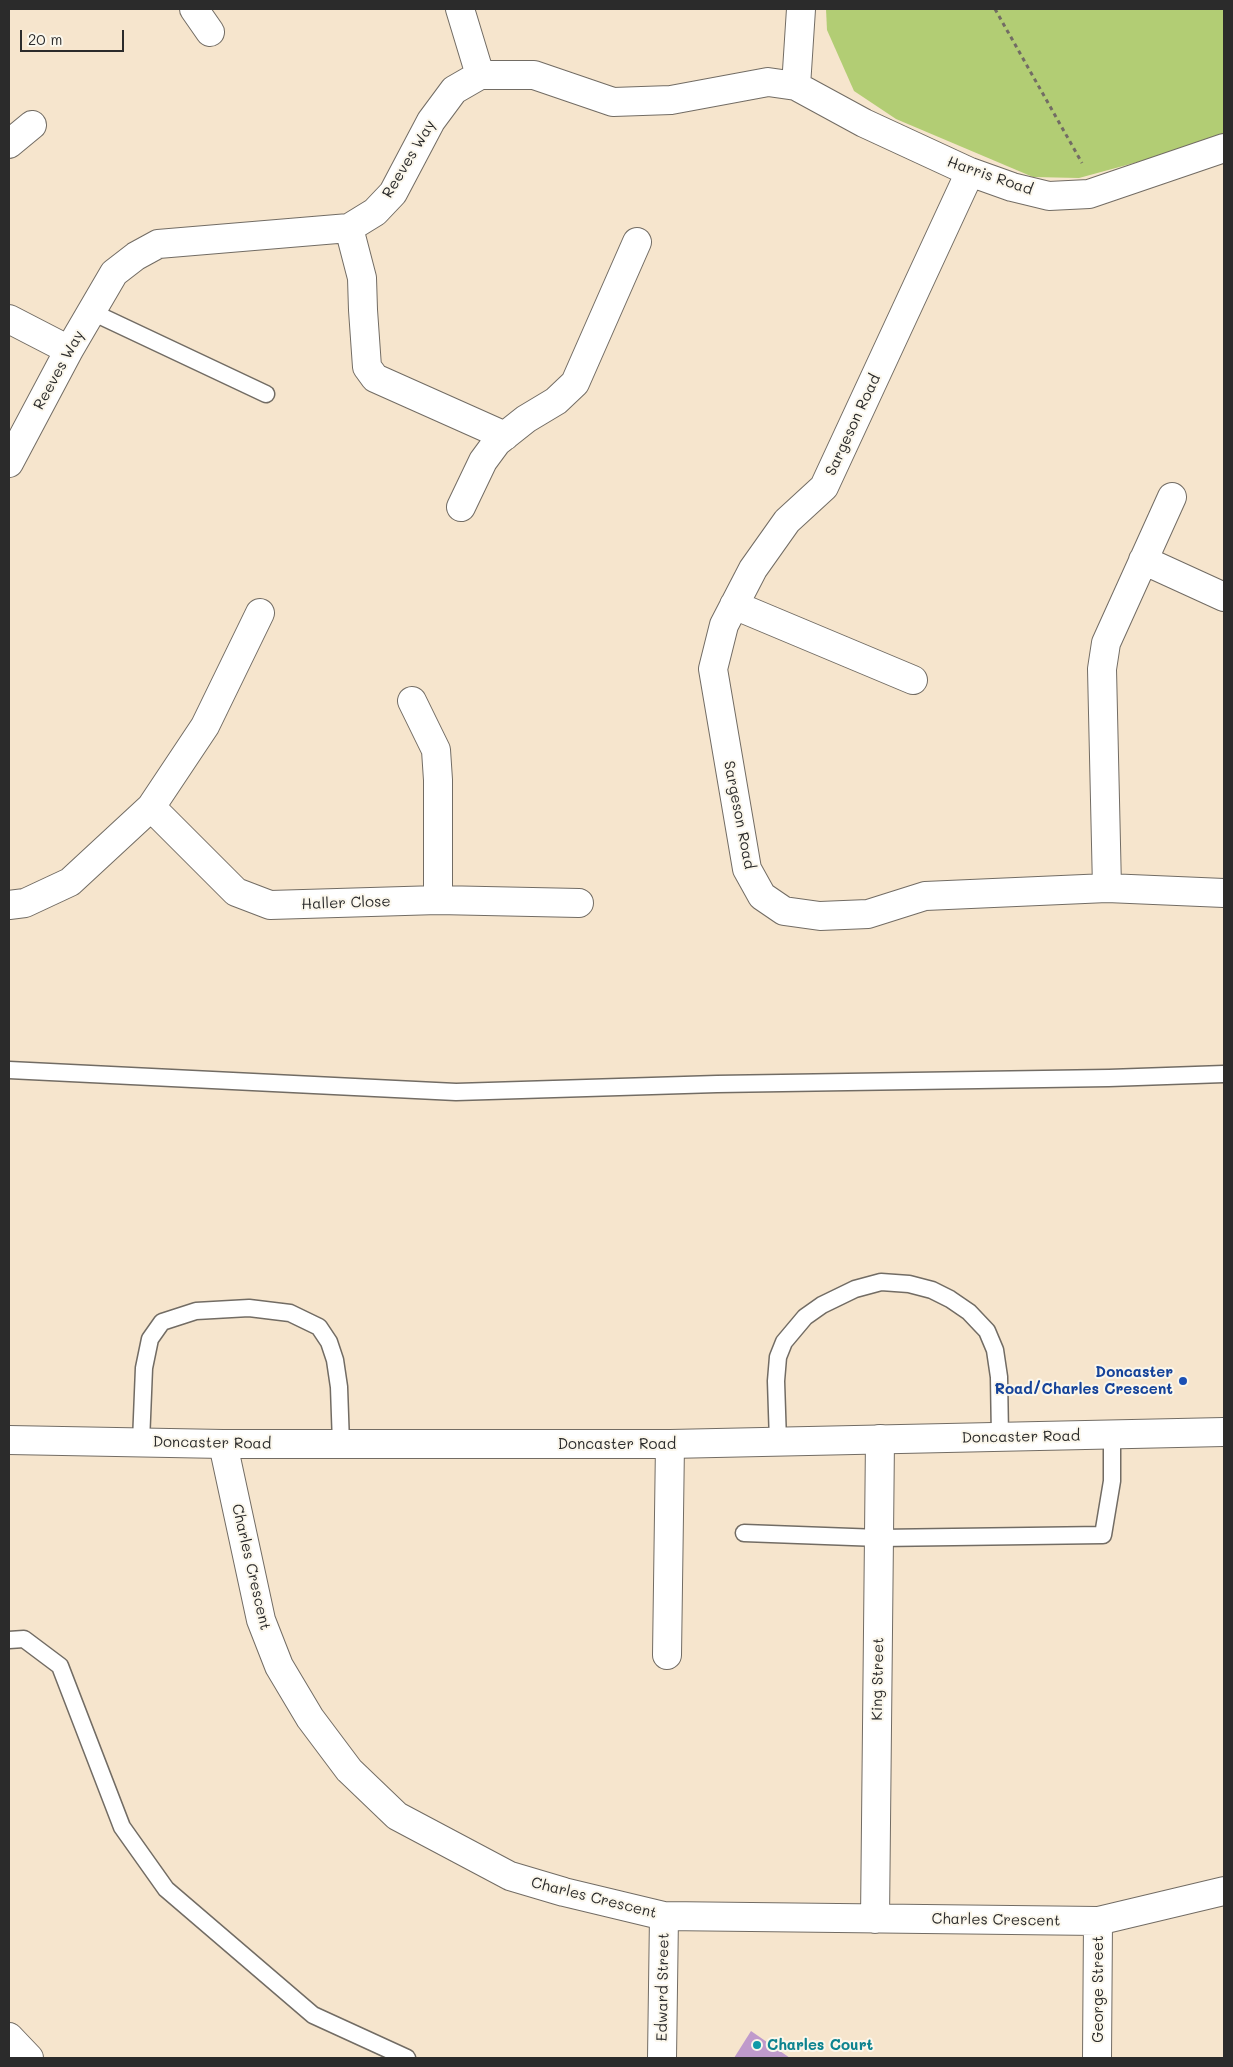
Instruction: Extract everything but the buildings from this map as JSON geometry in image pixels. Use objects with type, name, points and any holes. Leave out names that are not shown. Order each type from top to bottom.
[{"type":"street","points":[[194,9],[210,32]]},
{"type":"street","points":[[460,9],[480,75]]},
{"type":"street","points":[[796,86],[801,9]]},
{"type":"street","name":"Reeves Way","points":[[9,463],[69,350],[114,273],[136,256],[158,244],[349,228],[375,212],[393,193],[431,121],[454,90],[480,75],[534,75],[613,102],[671,100],[768,82],[796,86]]},
{"type":"street","name":"Harris Road","points":[[796,86],[864,124],[970,172],[1012,187],[1049,196],[1098,192],[1224,148]]},
{"type":"street","points":[[9,144],[32,125]]},
{"type":"street","name":"Sargeson Road","points":[[970,172],[824,487],[788,521],[753,569],[724,625],[713,669],[747,869],[762,896],[784,911],[820,916],[868,914],[925,896],[1107,888],[1224,893]]},
{"type":"street","points":[[349,228],[362,278],[367,367],[374,378],[505,436]]},
{"type":"street","points":[[461,507],[483,461],[497,442],[526,419],[556,402],[574,383],[636,242]]},
{"type":"street","points":[[9,319],[69,350]]},
{"type":"street","points":[[1107,888],[1102,669],[1106,643],[1172,497]]},
{"type":"street","points":[[1143,560],[1224,597]]},
{"type":"street","points":[[734,605],[913,680]]},
{"type":"street","points":[[9,905],[25,903],[70,882],[151,807],[205,726],[260,613]]},
{"type":"street","points":[[412,701],[436,750],[438,780],[438,900]]},
{"type":"street","name":"Haller Close","points":[[151,807],[236,892],[270,906],[438,900],[579,903]]},
{"type":"street","name":"Doncaster Road","points":[[9,1440],[223,1444],[670,1444],[1224,1432]]},
{"type":"street","name":"King Street","points":[[875,1918],[880,1440]]},
{"type":"street","name":"Charles Crescent","points":[[223,1444],[261,1620],[283,1673],[310,1718],[349,1770],[397,1816],[510,1876],[564,1892],[664,1916],[1098,1921],[1224,1891]]},
{"type":"street","points":[[666,1655],[670,1444]]},
{"type":"street","name":"Edward Street","points":[[662,2058],[664,1916]]},
{"type":"street","name":"George Street","points":[[1097,2058],[1098,1921]]},
{"type":"street","points":[[9,2037],[29,2058]]},
{"type":"lane","points":[[92,312],[266,394]]},
{"type":"lane","points":[[9,1070],[456,1092],[717,1084],[1109,1078],[1224,1074]]},
{"type":"lane","points":[[778,1442],[776,1381],[778,1357],[784,1342],[805,1317],[836,1296],[881,1282],[909,1284],[932,1290],[969,1312],[987,1331],[995,1350],[999,1378],[1000,1437]]},
{"type":"lane","points":[[140,1442],[144,1368],[150,1339],[162,1322],[196,1311],[248,1308],[290,1313],[320,1327],[329,1342],[335,1360],[339,1387],[341,1444]]},
{"type":"lane","points":[[744,1533],[879,1538],[1103,1535],[1112,1481],[1112,1435]]},
{"type":"lane","points":[[9,1640],[24,1639],[60,1666],[122,1828],[166,1889],[313,2014],[407,2058]]},
{"type":"path","points":[[995,9],[1098,192]]},
{"type":"green space","points":[[826,9],[1224,9],[1224,134],[1178,151],[1079,178],[1033,177],[896,119],[854,91],[827,30]]},
{"type":"place","name":"Doncaster Road/Charles Crescent","points":[[1183,1381]]},
{"type":"place","name":"Charles Court","points":[[757,2045]]}]
